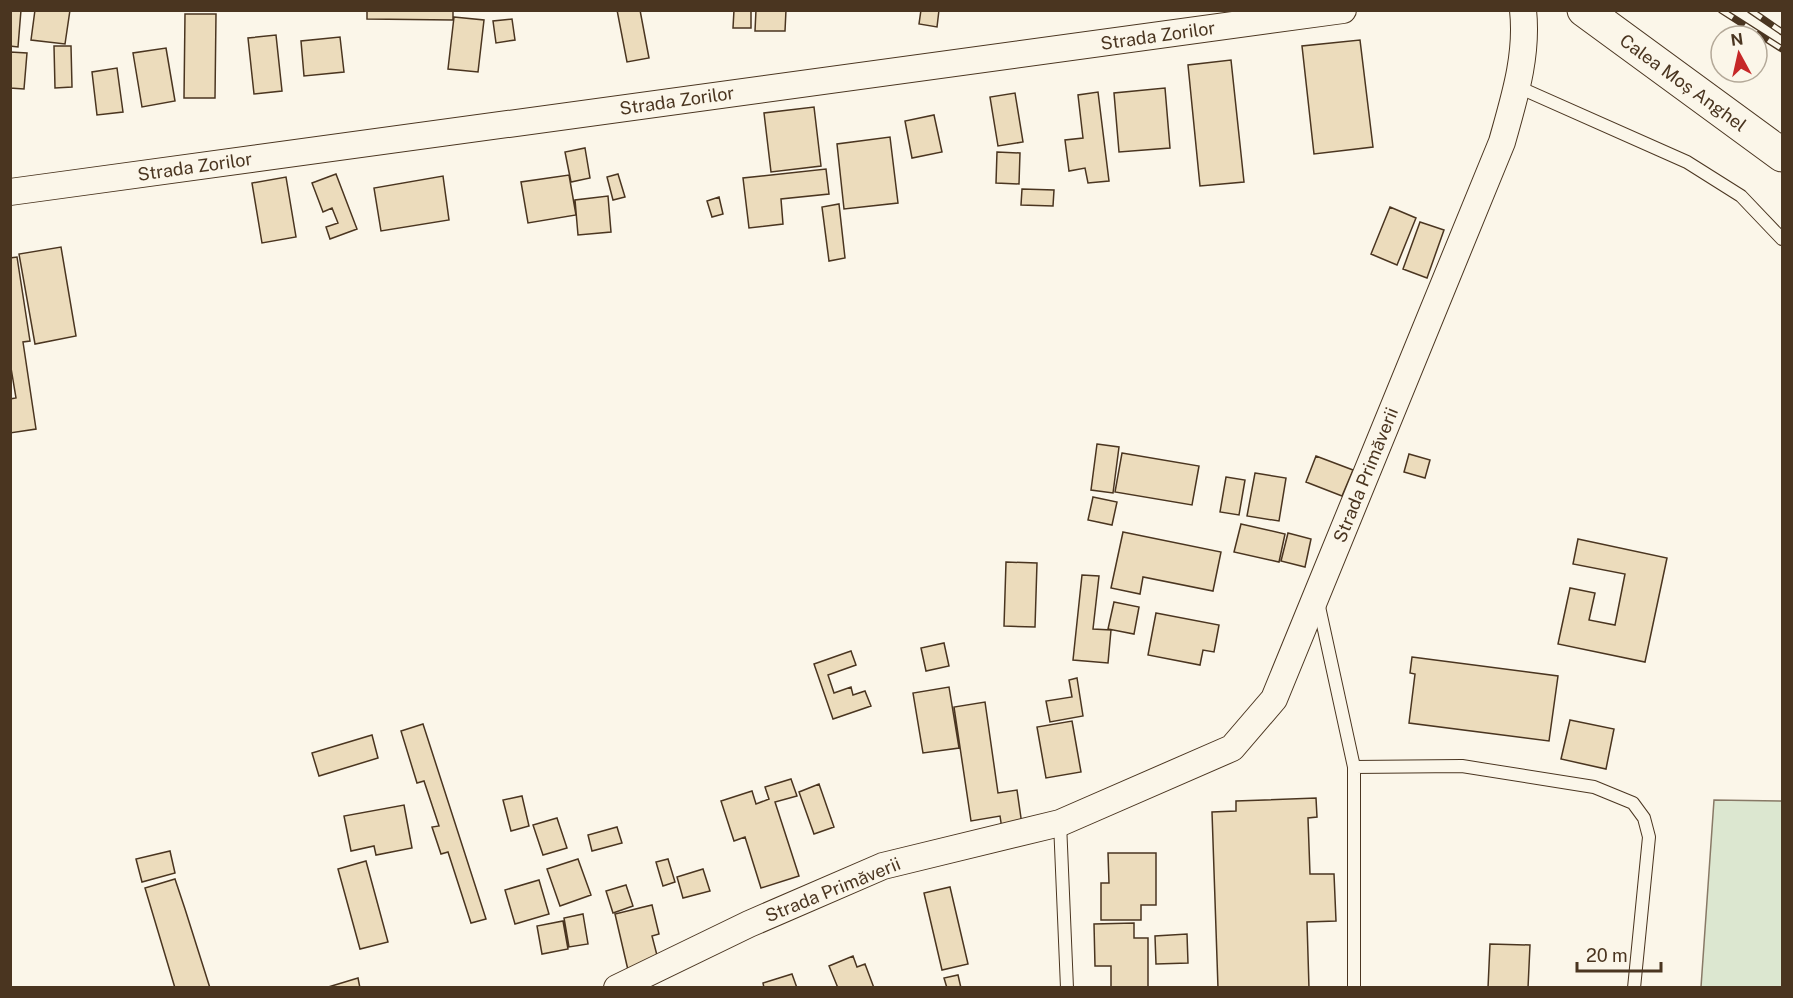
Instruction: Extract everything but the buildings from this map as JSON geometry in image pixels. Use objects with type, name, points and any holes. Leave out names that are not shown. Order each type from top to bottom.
[{"type":"highway","name":"Calea Moș Anghel","points":[[1584,10],[1782,155]]},
{"type":"street","name":"Strada Zorilor","points":[[10,192],[1343,10]]},
{"type":"street","name":"Strada Primăverii","points":[[617,987],[749,924],[883,866],[1060,823],[1232,748],[1274,699],[1502,142],[1518,87],[1523,50],[1523,10]]},
{"type":"lane","points":[[1518,87],[1687,162],[1741,196],[1782,239]]},
{"type":"lane","points":[[1317,595],[1354,766],[1354,987]]},
{"type":"lane","points":[[1354,766],[1462,766],[1594,787],[1633,803],[1644,818],[1649,837],[1634,987]]},
{"type":"lane","points":[[1060,823],[1067,987]]},
{"type":"green space","points":[[1714,800],[1782,801],[1782,987],[1701,987]]},
{"type":"railway","points":[[1721,10],[1782,49]]},
{"type":"railway","points":[[1750,10],[1782,32]]}]
